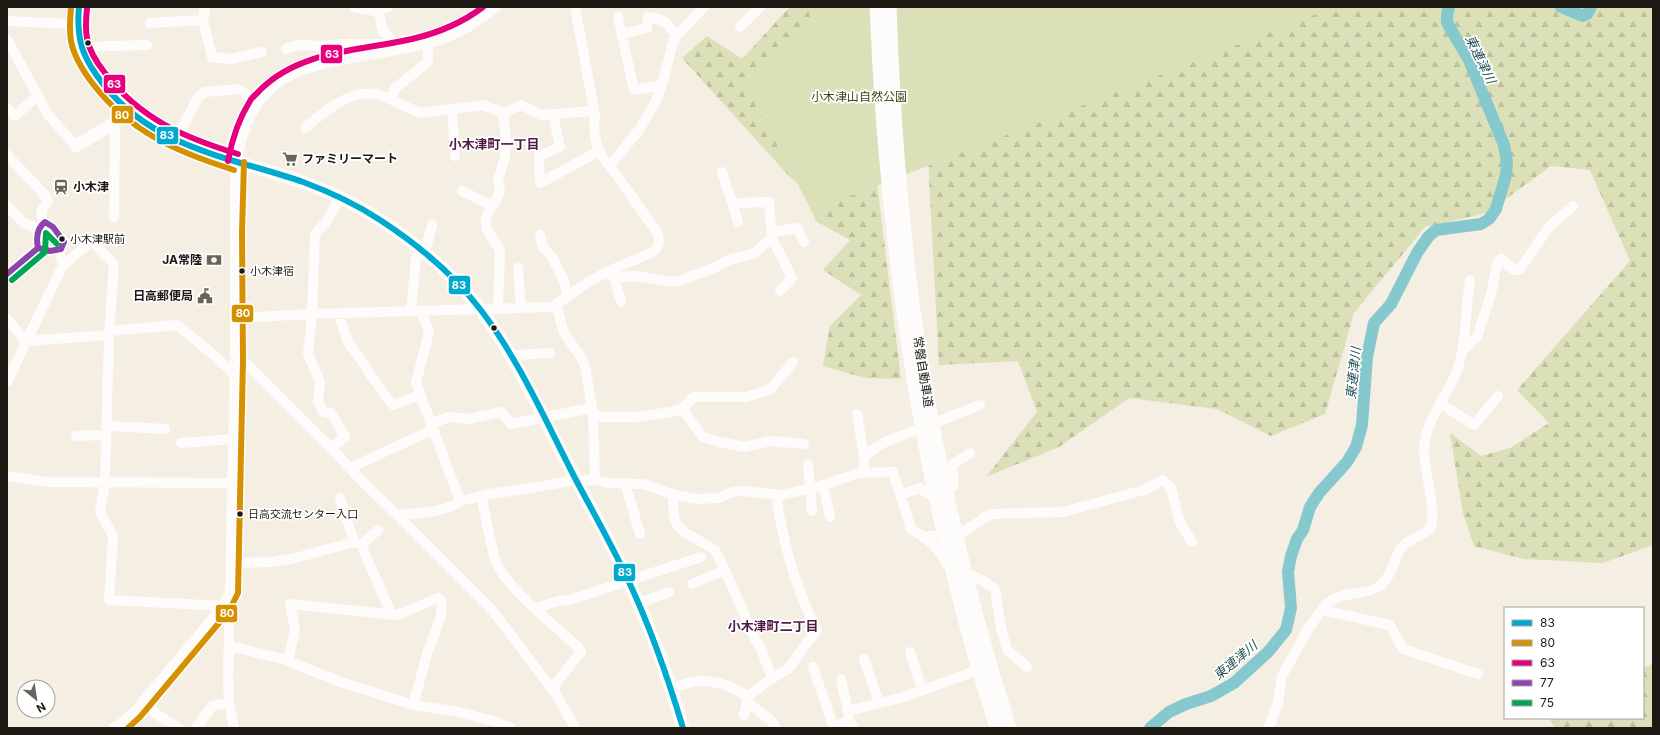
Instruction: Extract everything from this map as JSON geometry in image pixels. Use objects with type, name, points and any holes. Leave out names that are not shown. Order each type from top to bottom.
[{"type":"highway","name":"常磐自動車道","points":[[877,7],[886,155],[899,280],[951,516],[974,610],[1009,728]]},
{"type":"highway","name":"常磐自動車道","points":[[889,7],[902,213],[920,422],[940,518],[963,613],[997,728]]},
{"type":"main road","points":[[79,7],[77,24],[80,48],[83,55],[97,76],[131,113],[176,140],[202,152],[305,183],[341,197],[387,224],[423,251],[455,281],[479,308],[511,357],[629,581],[639,603],[671,689],[683,728]]},
{"type":"main road","points":[[76,146],[131,113]]},
{"type":"street","points":[[205,7],[203,20],[212,57],[231,59],[262,52]]},
{"type":"street","points":[[354,7],[375,11],[388,7]]},
{"type":"street","points":[[113,728],[126,719],[146,698],[221,609],[230,591],[233,483],[235,318],[234,232],[236,162],[242,133],[249,117],[258,103],[272,88],[303,70],[428,44],[469,27],[496,7]]},
{"type":"street","points":[[235,318],[479,308],[547,307],[556,304],[568,296],[653,252],[658,247],[660,240],[657,232],[610,166],[601,158],[593,128],[595,116],[575,7]]},
{"type":"street","points":[[614,161],[647,120],[662,85],[670,49],[676,37],[704,7]]},
{"type":"street","points":[[740,27],[760,7]]},
{"type":"street","points":[[378,10],[383,31],[394,44]]},
{"type":"street","points":[[622,34],[647,28],[649,12],[671,26],[676,37]]},
{"type":"street","points":[[618,17],[634,90],[662,85]]},
{"type":"street","points":[[150,23],[203,20]]},
{"type":"street","points":[[7,22],[77,24]]},
{"type":"street","points":[[7,39],[48,115],[76,146]]},
{"type":"street","points":[[286,49],[298,45],[428,44]]},
{"type":"street","points":[[387,98],[393,95],[394,89],[428,62],[428,44]]},
{"type":"street","points":[[80,48],[147,45]]},
{"type":"street","points":[[176,140],[198,97],[205,92],[238,89],[258,103]]},
{"type":"street","points":[[305,128],[330,108],[355,95],[368,92],[378,94],[420,113],[483,105],[503,113],[522,105],[541,115],[594,111]]},
{"type":"street","points":[[7,108],[15,116],[37,96]]},
{"type":"street","points":[[452,109],[455,156]]},
{"type":"street","points":[[498,308],[500,250],[486,228],[486,218],[500,190],[498,180],[505,157],[506,140],[503,113]]},
{"type":"street","points":[[553,114],[560,147],[539,156],[540,183],[599,151]]},
{"type":"street","points":[[113,124],[115,128],[114,217]]},
{"type":"street","points":[[7,155],[44,194],[48,201],[41,211],[41,226],[24,223],[7,206]]},
{"type":"street","points":[[722,172],[738,222]]},
{"type":"street","points":[[462,191],[492,206]]},
{"type":"street","points":[[331,448],[345,437],[331,413],[323,412],[318,401],[320,382],[308,354],[312,314],[316,234],[326,222],[341,197]]},
{"type":"street","points":[[732,203],[769,202],[772,235],[792,278],[780,291]]},
{"type":"street","points":[[1462,351],[1477,337],[1491,294],[1497,264],[1501,259],[1514,270],[1519,270],[1549,227],[1573,206]]},
{"type":"street","points":[[411,311],[416,258],[427,246],[432,224]]},
{"type":"street","points":[[610,275],[637,276],[672,282],[679,281],[716,267],[731,259],[753,254],[772,235],[797,228],[804,242]]},
{"type":"street","points":[[540,235],[543,247],[552,257],[563,279],[568,296]]},
{"type":"street","points":[[7,382],[63,265],[89,244],[94,244],[114,264],[105,483],[100,512],[113,536],[109,600],[221,609]]},
{"type":"street","points":[[7,274],[38,248]]},
{"type":"street","points":[[59,251],[63,265]]},
{"type":"street","points":[[518,268],[521,307]]},
{"type":"street","points":[[610,275],[621,302]]},
{"type":"street","points":[[1269,728],[1278,702],[1282,676],[1308,629],[1325,604],[1338,597],[1379,586],[1389,575],[1402,547],[1430,529],[1432,523],[1432,510],[1424,466],[1424,444],[1427,429],[1454,380],[1462,351],[1470,280]]},
{"type":"street","points":[[556,304],[564,333],[581,357],[585,366],[593,410],[595,480]]},
{"type":"street","points":[[421,311],[429,332],[416,383],[431,427],[460,501]]},
{"type":"street","points":[[338,313],[347,340],[393,405],[420,394]]},
{"type":"street","points":[[7,319],[26,341]]},
{"type":"street","points":[[26,341],[177,325],[214,355],[234,374]]},
{"type":"street","points":[[234,352],[492,610],[555,693],[575,728]]},
{"type":"street","points":[[511,357],[517,355],[550,353]]},
{"type":"street","points":[[593,410],[600,417],[636,417],[680,410],[694,397],[746,397],[771,389],[793,362]]},
{"type":"street","points":[[1441,404],[1474,425],[1498,396]]},
{"type":"street","points":[[864,456],[883,443],[980,405]]},
{"type":"street","points":[[350,468],[449,417],[469,419],[501,412],[511,424],[543,417],[593,410]]},
{"type":"street","points":[[680,410],[683,410],[703,437],[720,442],[744,447],[771,441],[804,444]]},
{"type":"street","points":[[857,414],[864,456],[864,473]]},
{"type":"street","points":[[76,436],[106,430],[165,429]]},
{"type":"street","points":[[180,443],[233,439]]},
{"type":"street","points":[[900,495],[920,488],[928,494],[954,486],[952,465],[970,453]]},
{"type":"street","points":[[808,464],[812,510]]},
{"type":"street","points":[[397,515],[437,510],[455,505],[460,501],[481,496],[588,480],[643,484],[673,495],[698,499],[719,498],[732,492],[776,495],[811,488],[864,473],[893,472],[911,529],[938,550],[948,565],[982,580],[995,589],[1001,628],[1007,650],[1027,667]]},
{"type":"street","points":[[7,476],[47,482],[233,483]]},
{"type":"street","points":[[923,537],[962,533],[990,514],[1063,512],[1144,490],[1163,480],[1171,488],[1180,523],[1192,542]]},
{"type":"street","points":[[625,483],[640,534]]},
{"type":"street","points":[[823,485],[830,516]]},
{"type":"street","points":[[673,495],[674,518],[678,526],[686,533],[715,550],[756,641],[761,648],[772,679]]},
{"type":"street","points":[[744,715],[747,700],[772,679],[788,669],[817,630],[805,608],[794,575],[780,525],[776,495]]},
{"type":"street","points":[[481,496],[497,562],[516,590],[577,646],[581,652],[555,684],[555,693]]},
{"type":"street","points":[[340,498],[357,544],[392,615]]},
{"type":"street","points":[[231,563],[274,562],[357,544],[378,530]]},
{"type":"street","points":[[535,608],[558,601],[570,600],[701,557]]},
{"type":"street","points":[[692,584],[725,570]]},
{"type":"street","points":[[639,603],[669,592]]},
{"type":"street","points":[[288,661],[295,630],[290,604],[397,615],[425,602],[438,598],[440,600],[441,616],[428,650],[413,705]]},
{"type":"street","points":[[221,609],[228,621],[229,626],[229,703],[234,728]]},
{"type":"street","points":[[1322,610],[1390,625],[1403,650],[1478,674]]},
{"type":"street","points":[[229,646],[288,661],[338,682],[413,705],[454,711],[494,721],[510,728]]},
{"type":"street","points":[[910,652],[922,690]]},
{"type":"street","points":[[864,659],[879,703]]},
{"type":"street","points":[[813,667],[833,726],[852,724],[841,679]]},
{"type":"street","points":[[848,711],[904,697],[975,671]]},
{"type":"street","points":[[671,689],[693,681],[716,683],[739,690],[747,700],[772,721],[776,728]]},
{"type":"street","points":[[146,698],[155,713],[179,728]]},
{"type":"street","points":[[196,728],[212,706],[229,703]]},
{"type":"green space","points":[[791,7],[875,7],[871,134],[901,379],[865,378],[823,366],[830,326],[861,295],[823,270],[850,240],[816,221],[800,185],[789,176],[682,58],[707,36],[742,59]]},
{"type":"green space","name":"小木津山自然公園","points":[[809,7],[1335,7],[812,211],[742,79],[810,20]]},
{"type":"green space","points":[[920,7],[1653,7],[1653,545],[1603,563],[1524,559],[1474,546],[1463,513],[1450,433],[1481,456],[1510,448],[1549,423],[1517,390],[1630,261],[1590,170],[1551,166],[1487,213],[1425,227],[1354,313],[1325,414],[1271,436],[1217,409],[1129,398],[1059,447],[986,477],[1037,412],[1018,361],[939,365]]},
{"type":"green space","points":[[46,227],[50,229],[60,241],[57,247],[45,247],[43,245],[41,240],[42,231]]},
{"type":"green space","points":[[1653,663],[1653,728],[1555,728],[1550,719],[1644,719],[1644,668]]},
{"type":"waterway","name":"東連津川","points":[[1150,728],[1169,712],[1186,704],[1211,696],[1234,683],[1268,652],[1286,630],[1291,608],[1288,572],[1291,556],[1297,539],[1303,530],[1310,507],[1319,493],[1347,462],[1356,447],[1362,425],[1367,357],[1374,323],[1391,304],[1417,253],[1428,237],[1436,230],[1481,224],[1489,219],[1496,209],[1506,175],[1507,162],[1504,145],[1468,58],[1447,22],[1449,7]]},
{"type":"waterway","name":"東連津川","points":[[1561,7],[1583,16],[1587,14],[1591,7]]},
{"type":"transit line","name":"80","points":[[71,7],[70,32],[74,53],[79,64],[107,101],[139,128],[174,148],[234,170]]},
{"type":"transit line","name":"83","points":[[79,7],[78,19],[80,40],[82,49],[91,67],[104,85],[124,107],[146,124],[170,137],[196,148],[303,182],[333,194],[371,214],[421,249],[434,260],[480,309],[508,350],[520,371],[616,556],[652,636],[683,728]]},
{"type":"transit line","name":"63","points":[[228,161],[231,145],[242,115],[253,97],[276,77],[293,67],[312,59],[431,34],[458,23],[483,7]]},
{"type":"transit line","name":"63","points":[[87,8],[87,38],[94,57],[105,73],[133,103],[148,115],[165,125],[200,141],[238,154]]},
{"type":"transit line","name":"80","points":[[128,728],[140,717],[229,611],[238,593],[243,360],[242,232],[244,162]]},
{"type":"transit line","name":"77","points":[[45,222],[53,227],[64,242],[61,249],[50,251],[38,248],[38,234],[40,227],[45,222]]},
{"type":"transit line","name":"75","points":[[12,280],[45,252],[46,233],[57,244]]},
{"type":"transit line","name":"77","points":[[7,274],[38,248]]},
{"type":"place","name":"ファミリーマート","points":[[290,159]]},
{"type":"place","name":"小木津","points":[[61,187]]},
{"type":"place","name":"小木津駅前","points":[[62,239]]},
{"type":"place","name":"JA常陸","points":[[214,260]]},
{"type":"place","name":"小木津宿","points":[[242,271]]},
{"type":"place","name":"日高郵便局","points":[[205,296]]},
{"type":"place","name":"日高交流センター入口","points":[[240,514]]},
{"type":"district","name":"小木津町一丁目","points":[[494,144]]},
{"type":"district","name":"小木津町二丁目","points":[[773,626]]}]
